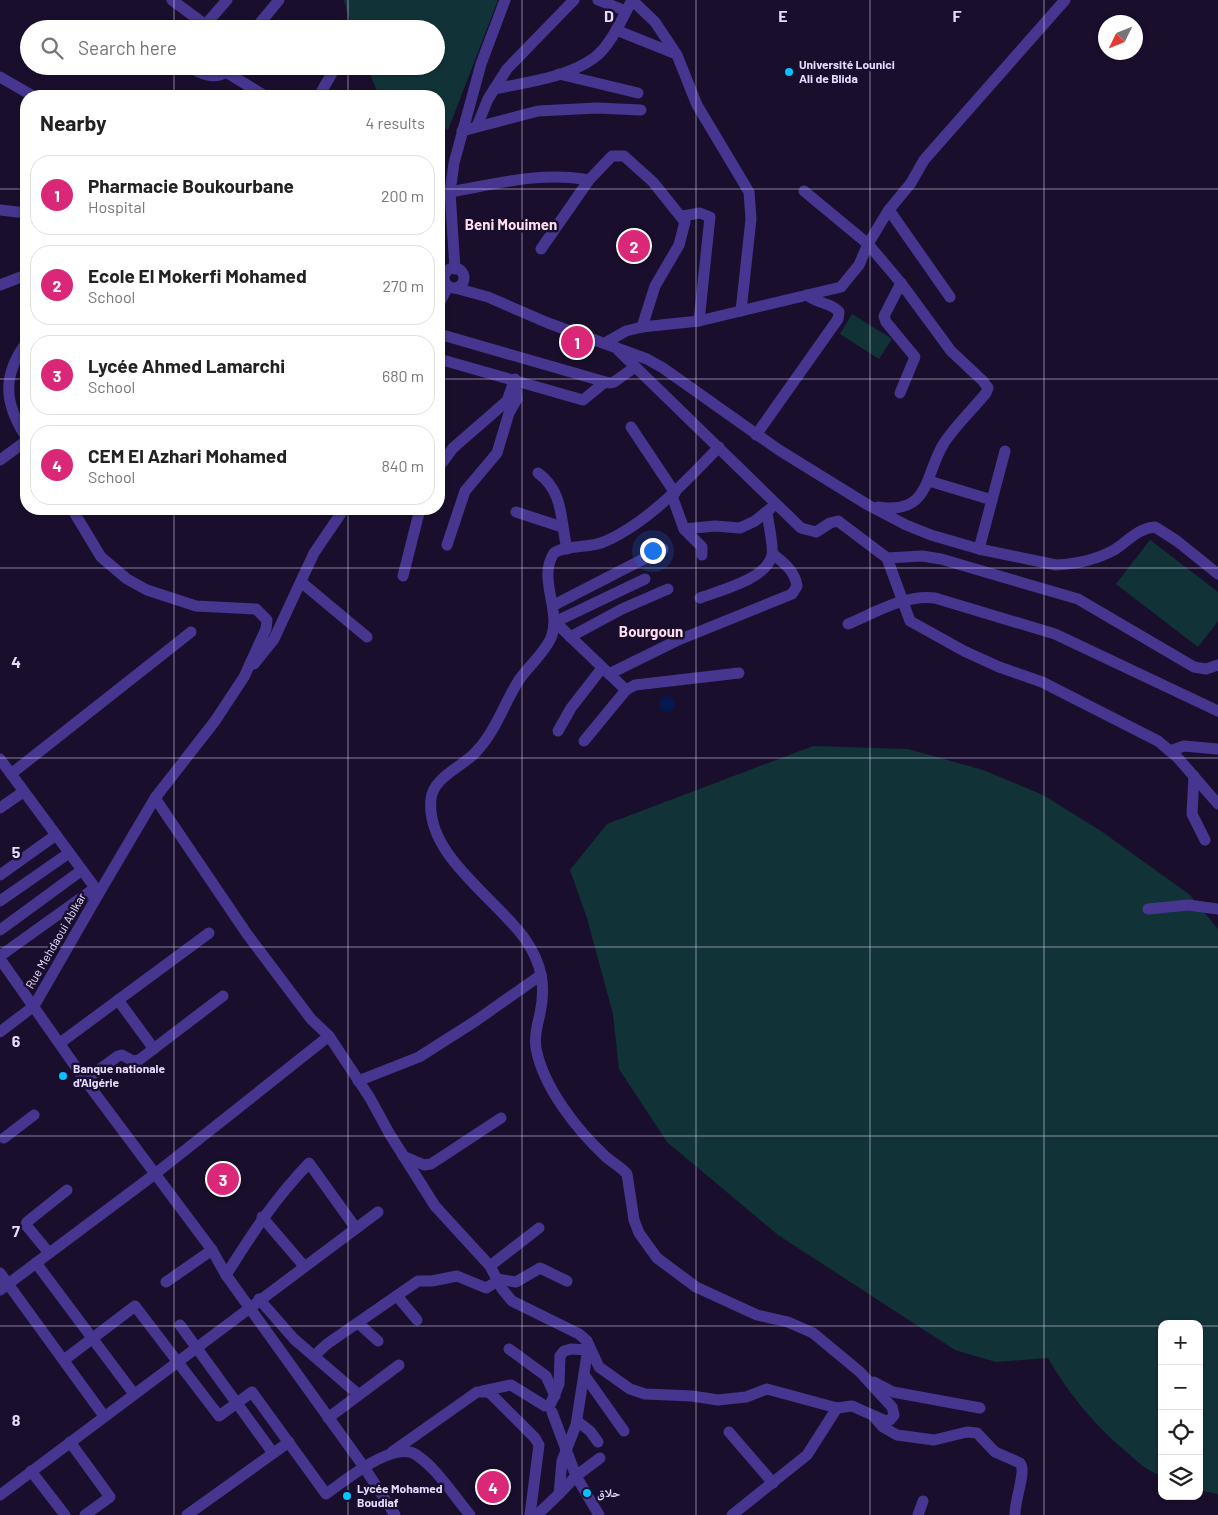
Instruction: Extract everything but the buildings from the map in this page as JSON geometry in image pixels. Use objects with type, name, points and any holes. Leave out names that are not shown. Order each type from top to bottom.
[{"type":"street","points":[[172,0],[200,20]]},
{"type":"street","points":[[213,20],[227,0]]},
{"type":"street","points":[[262,20],[278,0]]},
{"type":"street","points":[[455,268],[450,192],[462,131],[481,64],[504,0]]},
{"type":"street","points":[[477,126],[494,89],[507,69],[574,0]]},
{"type":"street","points":[[598,0],[626,11]]},
{"type":"street","points":[[494,89],[558,74],[594,57],[616,30],[632,0],[655,22],[677,55],[697,106],[723,147],[734,169],[746,184],[751,200],[742,311]]},
{"type":"street","points":[[610,345],[626,331],[742,311],[841,287],[859,265],[868,244],[889,210],[911,183],[924,160],[1065,0]]},
{"type":"street","points":[[616,30],[677,55]]},
{"type":"street","points":[[558,74],[638,93]]},
{"type":"street","points":[[208,75],[220,75]]},
{"type":"street","points":[[234,75],[256,90]]},
{"type":"street","points":[[322,90],[331,75]]},
{"type":"street","points":[[0,77],[23,90]]},
{"type":"street","points":[[462,131],[538,111],[597,108],[641,110]]},
{"type":"street","points":[[541,249],[589,180],[612,156],[624,156],[652,182],[682,216],[685,222],[682,237],[655,286],[642,327]]},
{"type":"street","points":[[450,192],[549,176],[568,176],[589,180]]},
{"type":"street","points":[[804,191],[868,244],[901,283],[951,351],[988,388],[986,393],[944,444],[929,481],[919,496],[905,507],[895,510],[870,506]]},
{"type":"street","points":[[0,210],[20,212]]},
{"type":"street","points":[[889,210],[950,297]]},
{"type":"street","points":[[682,216],[700,214],[710,217],[698,320]]},
{"type":"street","points":[[455,268],[462,273],[464,278],[488,297]]},
{"type":"street","points":[[445,282],[448,270],[455,268]]},
{"type":"street","points":[[0,285],[20,277]]},
{"type":"street","points":[[445,282],[462,285],[464,278]]},
{"type":"street","points":[[445,282],[488,297],[548,323],[610,345],[663,368],[756,435],[870,506],[925,533],[979,549],[1056,565],[1099,557],[1114,550],[1140,531],[1154,527],[1177,541],[1218,574]]},
{"type":"street","points":[[900,393],[915,357],[886,322],[884,316],[901,283]]},
{"type":"street","points":[[756,435],[838,319],[839,312],[836,308],[815,302],[807,295]]},
{"type":"street","points":[[445,336],[605,382],[614,382],[635,367]]},
{"type":"street","points":[[610,345],[719,447],[771,508],[794,524],[808,531],[816,532],[834,522],[842,522],[879,554],[887,558],[922,556],[942,559],[1061,592],[1107,615],[1194,667],[1206,669],[1218,665]]},
{"type":"street","points":[[20,351],[8,377],[8,395],[14,415],[20,426]]},
{"type":"street","points":[[445,361],[515,379],[583,400],[605,382]]},
{"type":"street","points":[[445,459],[453,448],[506,401],[515,379]]},
{"type":"street","points":[[447,545],[465,491],[497,453],[509,413],[517,399],[515,379]]},
{"type":"street","points":[[631,427],[674,494],[684,529],[702,547],[702,555]]},
{"type":"street","points":[[0,460],[20,445]]},
{"type":"street","points":[[719,447],[674,494],[613,538],[590,546],[559,550],[551,558],[549,582],[554,605],[555,622],[550,641],[518,682],[493,732],[465,762],[437,784],[431,797],[431,810],[440,842],[449,855],[525,940],[541,975],[543,996],[535,1040],[543,1076],[568,1113],[607,1158],[627,1174],[634,1220],[657,1258],[696,1287],[757,1315],[788,1322],[813,1334],[866,1377],[893,1392],[980,1408]]},
{"type":"street","points":[[979,549],[1004,451]]},
{"type":"street","points":[[538,473],[549,481],[555,490],[567,549]]},
{"type":"street","points":[[929,481],[992,500]]},
{"type":"street","points":[[684,529],[715,526],[740,528],[771,508]]},
{"type":"street","points":[[700,598],[757,575],[767,564],[773,554],[771,508]]},
{"type":"street","points":[[516,512],[562,526]]},
{"type":"street","points":[[76,515],[101,557],[127,578],[147,590],[196,606],[249,608],[263,613],[267,620],[266,629],[244,677]]},
{"type":"street","points":[[340,515],[314,553],[274,639],[244,677],[215,721],[155,798],[97,891],[0,957],[85,1080],[212,1250],[226,1275],[364,1467],[395,1515]]},
{"type":"street","points":[[403,576],[418,515]]},
{"type":"street","points":[[554,605],[663,549]]},
{"type":"street","points":[[558,731],[571,708],[606,671],[792,594],[797,586],[794,575],[773,554]]},
{"type":"street","points":[[887,558],[910,621],[920,628],[982,659],[1042,682],[1158,741],[1194,776],[1218,804]]},
{"type":"street","points":[[555,622],[645,579]]},
{"type":"street","points":[[301,582],[367,637]]},
{"type":"street","points":[[570,637],[622,609],[668,589]]},
{"type":"street","points":[[848,624],[902,601],[922,597],[935,598],[1054,634],[1218,711]]},
{"type":"street","points":[[555,622],[626,690]]},
{"type":"street","points":[[11,774],[191,632]]},
{"type":"street","points":[[584,741],[626,690],[635,685],[739,673]]},
{"type":"street","points":[[1170,751],[1184,746],[1218,749]]},
{"type":"street","name":"Rue Mehdaoui Ablkar","points":[[0,759],[97,891],[34,1006],[0,1032]]},
{"type":"street","points":[[1194,776],[1192,814],[1205,840]]},
{"type":"street","points":[[0,808],[23,792]]},
{"type":"street","points":[[155,798],[247,934],[311,1018],[329,1036],[435,1206],[490,1266],[512,1302],[565,1326],[588,1346],[599,1367],[630,1389],[645,1394],[692,1396],[718,1400],[746,1397],[767,1389],[837,1408],[852,1406],[872,1415],[890,1420],[894,1415],[892,1407],[866,1377]]},
{"type":"street","points":[[0,875],[56,835]]},
{"type":"street","points":[[0,901],[69,853]]},
{"type":"street","points":[[0,930],[82,870]]},
{"type":"street","points":[[1148,909],[1188,905],[1218,909]]},
{"type":"street","points":[[60,1043],[209,933]]},
{"type":"street","points":[[358,1080],[419,1057],[477,1020],[541,975]]},
{"type":"street","points":[[85,1080],[118,1056],[122,1055],[136,1062],[223,996]]},
{"type":"street","points":[[118,1000],[154,1049]]},
{"type":"street","points":[[4,1287],[155,1174],[329,1036]]},
{"type":"street","points":[[1,1137],[34,1115]]},
{"type":"street","points":[[403,1156],[418,1163],[431,1164],[501,1118]]},
{"type":"street","points":[[226,1275],[262,1217],[280,1193],[309,1163],[355,1227]]},
{"type":"street","points":[[49,1253],[26,1225],[27,1222],[67,1190]]},
{"type":"street","points":[[1,1492],[178,1362],[355,1227],[378,1212]]},
{"type":"street","points":[[262,1217],[304,1266]]},
{"type":"street","points":[[490,1266],[539,1228]]},
{"type":"street","points":[[166,1282],[212,1250]]},
{"type":"street","points":[[36,1263],[134,1394]]},
{"type":"street","points":[[314,1356],[327,1344],[418,1281],[432,1281],[456,1276],[486,1288],[497,1280],[516,1282],[540,1268],[567,1281]]},
{"type":"street","points":[[0,1273],[4,1287],[64,1360],[104,1416]]},
{"type":"street","points":[[397,1296],[417,1320]]},
{"type":"street","points":[[259,1299],[294,1339],[359,1395]]},
{"type":"street","points":[[64,1360],[135,1306],[219,1416],[252,1392],[326,1494],[364,1467],[391,1453],[477,1392],[511,1385],[551,1404]]},
{"type":"street","points":[[358,1322],[378,1342]]},
{"type":"street","points":[[180,1325],[273,1453]]},
{"type":"street","points":[[559,1494],[562,1461],[577,1420],[588,1346]]},
{"type":"street","points":[[551,1404],[559,1384],[560,1356],[564,1351],[588,1346]]},
{"type":"street","points":[[509,1349],[546,1376],[551,1404],[576,1476],[599,1515]]},
{"type":"street","points":[[328,1418],[399,1365]]},
{"type":"street","points":[[585,1376],[624,1431]]},
{"type":"street","points":[[483,1391],[496,1396],[535,1438],[539,1445],[530,1515]]},
{"type":"street","points":[[732,1515],[807,1455],[837,1408]]},
{"type":"street","points":[[872,1415],[883,1427],[897,1435],[934,1440],[966,1432],[977,1433],[995,1452],[1020,1463],[1024,1472],[1016,1497],[1014,1515]]},
{"type":"street","points":[[577,1420],[590,1430],[598,1442]]},
{"type":"street","points":[[729,1432],[773,1483]]},
{"type":"street","points":[[70,1442],[110,1497],[85,1515]]},
{"type":"street","points":[[187,1515],[289,1442]]},
{"type":"street","points":[[391,1453],[400,1451],[413,1453],[429,1465],[470,1515]]},
{"type":"street","points":[[536,1515],[576,1476],[600,1458]]},
{"type":"street","points":[[31,1470],[65,1515]]},
{"type":"street","points":[[918,1515],[923,1501]]},
{"type":"green space","points":[[344,0],[498,0],[448,130],[445,128],[445,90],[377,90],[371,75],[445,75],[445,20],[350,20]]},
{"type":"green space","points":[[852,314],[892,339],[879,359],[840,334]]},
{"type":"green space","points":[[1150,540],[1218,592],[1218,621],[1198,647],[1116,584]]},
{"type":"green space","points":[[813,746],[908,749],[983,770],[1043,795],[1101,831],[1190,895],[1218,929],[1218,1494],[1203,1491],[1203,1320],[1158,1320],[1158,1474],[1141,1465],[1095,1422],[1065,1385],[1048,1358],[996,1362],[955,1350],[778,1235],[667,1142],[619,1069],[613,1014],[587,918],[570,870],[607,824]]},
{"type":"shaded area","points":[[667,696],[673,698],[675,704],[673,710],[667,712],[661,710],[659,704],[661,698]]},
{"type":"place","name":"Université Lounici Ali de Blida","points":[[789,72]]},
{"type":"place","name":"Ecole El Mokerfi Mohamed","points":[[634,246]]},
{"type":"place","name":"Pharmacie Boukourbane","points":[[577,342]]},
{"type":"place","name":"Banque nationale d'Algérie","points":[[63,1076]]},
{"type":"place","name":"Lycée Ahmed Lamarchi","points":[[223,1179]]},
{"type":"place","name":"CEM El Azhari Mohamed","points":[[493,1487]]},
{"type":"place","name":"حلاق","points":[[587,1493]]},
{"type":"place","name":"Lycée Mohamed Boudiaf","points":[[347,1496]]},
{"type":"district","name":"Beni Mouimen","points":[[511,225]]},
{"type":"district","name":"Bourgoun","points":[[651,632]]}]
